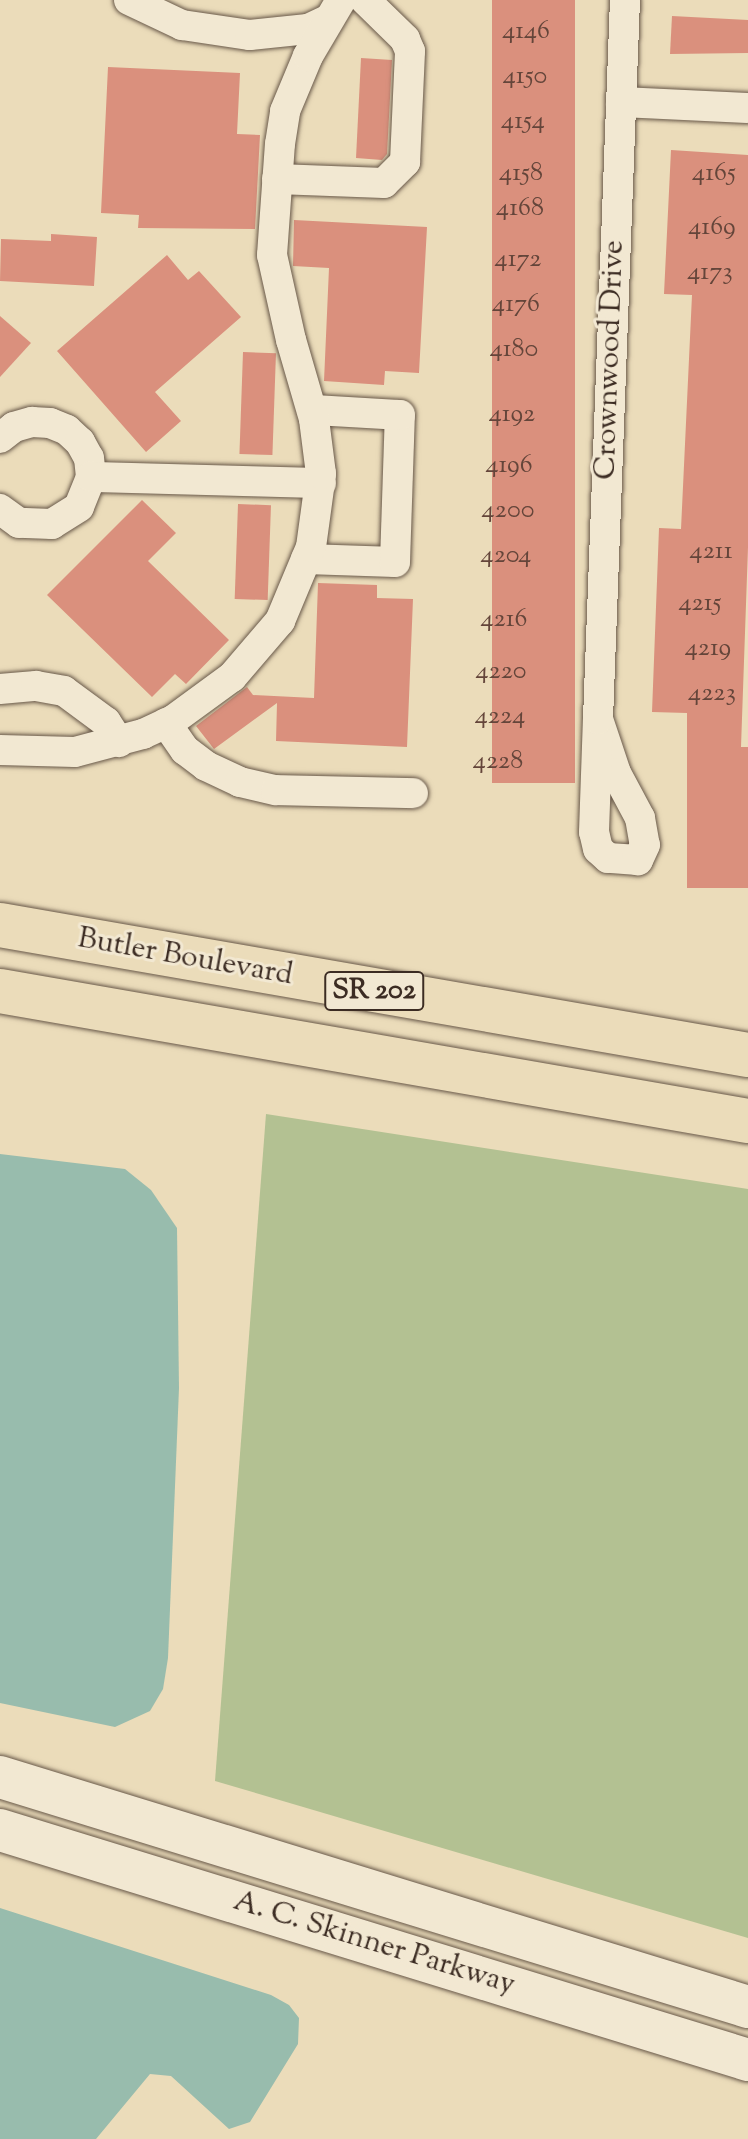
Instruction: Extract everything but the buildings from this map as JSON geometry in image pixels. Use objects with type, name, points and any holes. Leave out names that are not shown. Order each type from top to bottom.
[{"type":"highway","name":"Butler Boulevard","points":[[0,925],[748,1055]]},
{"type":"highway","name":"SR 202","points":[[0,991],[748,1121]]},
{"type":"main road","name":"A. C. Skinner Parkway","points":[[0,1777],[748,2007]]},
{"type":"main road","name":"A. C. Skinner Parkway","points":[[0,1830],[748,2060]]},
{"type":"street","points":[[129,0],[182,25],[250,35],[308,29],[334,10]]},
{"type":"street","points":[[277,179],[384,183],[405,162],[410,51],[405,39],[365,0]]},
{"type":"street","name":"Crownwood Drive","points":[[598,719],[625,0]]},
{"type":"street","points":[[0,750],[75,752],[119,742],[166,723],[232,677],[280,621],[306,559],[321,483],[320,443],[291,340],[272,255],[277,179],[285,111],[334,10]]},
{"type":"street","points":[[621,102],[748,108]]},
{"type":"street","points":[[306,559],[395,562],[396,547],[400,415],[312,410]]},
{"type":"street","points":[[0,438],[14,427],[32,422],[50,423],[67,430],[80,442],[89,458],[91,477],[79,507],[52,524],[19,523],[0,509]]},
{"type":"street","points":[[91,477],[321,483]]},
{"type":"street","points":[[0,689],[36,686],[64,691],[106,722],[119,742]]},
{"type":"street","points":[[166,723],[185,750],[206,766],[240,782],[276,790],[413,793]]},
{"type":"shaded area","points":[[266,1114],[748,1189],[748,1938],[215,1781]]},
{"type":"shaded area","points":[[0,1154],[125,1169],[151,1190],[177,1228],[179,1388],[168,1658],[163,1689],[150,1711],[115,1727],[0,1703]]},
{"type":"shaded area","points":[[0,1908],[271,1995],[289,2005],[299,2018],[298,2044],[250,2122],[229,2129],[171,2076],[150,2074],[96,2139],[0,2139]]}]
